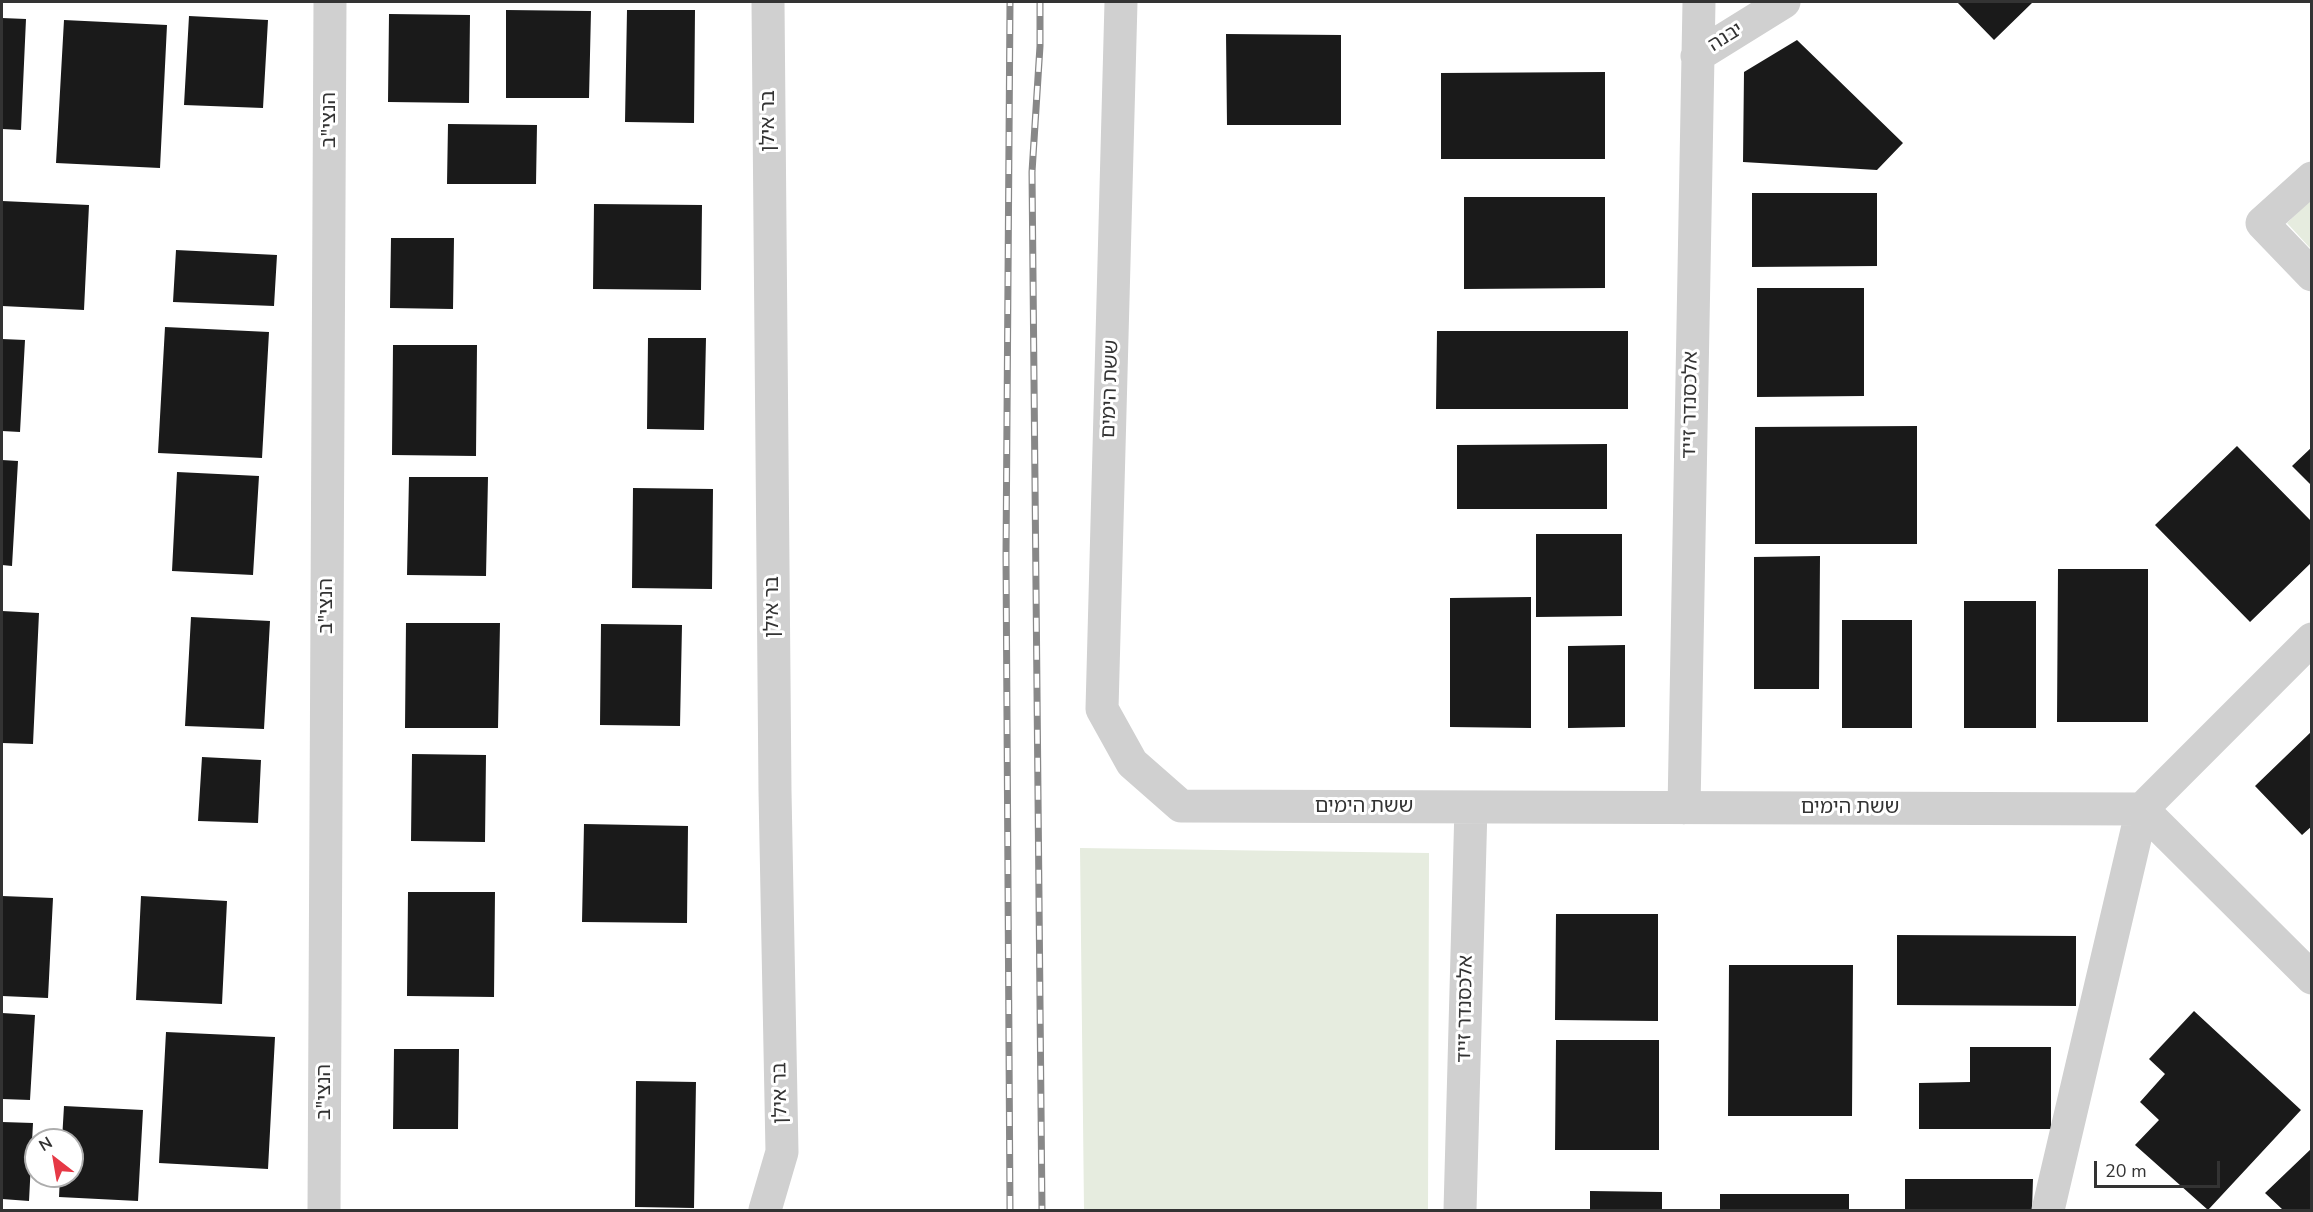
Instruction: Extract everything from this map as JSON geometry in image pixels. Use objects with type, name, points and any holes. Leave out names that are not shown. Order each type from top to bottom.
[{"type":"street","name":"הנצי\"ב","points":[[324,1210],[330,2]]},
{"type":"street","name":"בר אילן","points":[[765,1210],[782,1152],[775,779],[768,2]]},
{"type":"street","name":"ששת הימים","points":[[1121,2],[1102,709],[1132,763],[1181,806],[2142,809]]},
{"type":"street","name":"אלכסנדר זייד","points":[[1684,808],[1699,2]]},
{"type":"street","name":"יבנה","points":[[1697,56],[1784,2]]},
{"type":"street","points":[[2312,178],[2262,223],[2312,275]]},
{"type":"street","points":[[2048,1210],[2142,809],[2312,639]]},
{"type":"street","name":"אלכסנדר זייד","points":[[1460,1210],[1471,807]]},
{"type":"street","points":[[2142,809],[2312,978]]},
{"type":"shaded area","points":[[2311,200],[2311,249],[2287,223]]},
{"type":"shaded area","points":[[1080,848],[1429,853],[1428,1210],[1084,1210]]},
{"type":"building","points":[[1957,2],[2033,2],[1994,40]]},
{"type":"building","points":[[506,10],[591,11],[589,98],[506,98]]},
{"type":"building","points":[[627,10],[695,10],[694,123],[625,122]]},
{"type":"building","points":[[389,14],[470,15],[469,103],[388,102]]},
{"type":"building","points":[[189,16],[268,20],[263,108],[184,105]]},
{"type":"building","points":[[2,18],[26,19],[21,130],[2,129]]},
{"type":"building","points":[[64,20],[167,25],[160,168],[56,163]]},
{"type":"building","points":[[1226,34],[1341,35],[1341,125],[1227,125]]},
{"type":"building","points":[[1797,40],[1903,143],[1877,170],[1743,162],[1744,72]]},
{"type":"building","points":[[1605,72],[1605,159],[1441,159],[1441,73]]},
{"type":"building","points":[[448,124],[537,125],[536,184],[447,184]]},
{"type":"building","points":[[1752,193],[1877,193],[1877,266],[1752,267]]},
{"type":"building","points":[[1464,197],[1605,197],[1605,288],[1464,289]]},
{"type":"building","points":[[2,201],[89,205],[84,310],[2,306]]},
{"type":"building","points":[[594,204],[702,205],[701,290],[593,289]]},
{"type":"building","points":[[391,238],[454,238],[453,309],[390,308]]},
{"type":"building","points":[[176,250],[277,255],[274,306],[173,302]]},
{"type":"building","points":[[1757,288],[1864,288],[1864,396],[1757,397]]},
{"type":"building","points":[[165,327],[269,332],[262,458],[158,453]]},
{"type":"building","points":[[1437,331],[1628,331],[1628,409],[1436,409]]},
{"type":"building","points":[[648,338],[706,338],[704,430],[647,429]]},
{"type":"building","points":[[2,339],[25,340],[20,432],[2,431]]},
{"type":"building","points":[[393,345],[477,345],[476,456],[392,455]]},
{"type":"building","points":[[1917,426],[1917,544],[1755,544],[1755,427]]},
{"type":"building","points":[[1607,444],[1607,509],[1457,509],[1457,445]]},
{"type":"building","points":[[2237,446],[2312,522],[2312,562],[2250,622],[2155,525]]},
{"type":"building","points":[[2312,447],[2312,486],[2292,466]]},
{"type":"building","points":[[2,460],[18,461],[12,566],[2,565]]},
{"type":"building","points":[[177,472],[259,476],[253,575],[172,571]]},
{"type":"building","points":[[409,477],[488,477],[486,576],[407,575]]},
{"type":"building","points":[[633,488],[713,489],[712,589],[632,588]]},
{"type":"building","points":[[1536,534],[1622,534],[1622,616],[1536,617]]},
{"type":"building","points":[[1820,556],[1819,689],[1754,689],[1754,557]]},
{"type":"building","points":[[2058,569],[2148,569],[2148,722],[2057,722]]},
{"type":"building","points":[[1531,597],[1531,728],[1450,727],[1450,598]]},
{"type":"building","points":[[1964,601],[2036,601],[2036,728],[1964,728]]},
{"type":"building","points":[[2,611],[39,613],[33,744],[2,743]]},
{"type":"building","points":[[191,617],[270,621],[264,729],[185,726]]},
{"type":"building","points":[[1842,620],[1912,620],[1912,728],[1842,728]]},
{"type":"building","points":[[406,623],[500,623],[498,728],[405,728]]},
{"type":"building","points":[[601,624],[682,625],[680,726],[600,725]]},
{"type":"building","points":[[1625,645],[1625,727],[1568,728],[1568,646]]},
{"type":"building","points":[[2312,731],[2312,826],[2302,835],[2255,786]]},
{"type":"building","points":[[412,754],[486,755],[485,842],[411,841]]},
{"type":"building","points":[[202,757],[261,760],[258,823],[198,821]]},
{"type":"building","points":[[584,824],[688,826],[687,923],[582,922]]},
{"type":"building","points":[[408,892],[495,892],[494,997],[407,996]]},
{"type":"building","points":[[2,896],[53,898],[48,998],[2,996]]},
{"type":"building","points":[[141,896],[227,901],[222,1004],[136,1000]]},
{"type":"building","points":[[1556,914],[1658,914],[1658,1021],[1555,1020]]},
{"type":"building","points":[[1897,935],[2076,936],[2076,1006],[1897,1005]]},
{"type":"building","points":[[1729,965],[1853,965],[1852,1116],[1728,1116]]},
{"type":"building","points":[[2194,1011],[2301,1110],[2208,1210],[2135,1145],[2159,1120],[2140,1102],[2165,1074],[2149,1059]]},
{"type":"building","points":[[2,1013],[35,1015],[30,1100],[2,1099]]},
{"type":"building","points":[[166,1032],[275,1037],[268,1169],[159,1163]]},
{"type":"building","points":[[1556,1040],[1659,1040],[1659,1150],[1555,1150]]},
{"type":"building","points":[[1970,1047],[2051,1047],[2051,1129],[1919,1129],[1919,1083],[1970,1082]]},
{"type":"building","points":[[394,1049],[459,1049],[458,1129],[393,1129]]},
{"type":"building","points":[[636,1081],[696,1082],[694,1208],[635,1207]]},
{"type":"building","points":[[64,1106],[143,1110],[138,1201],[59,1197],[59,1188],[84,1188],[84,1128],[63,1128]]},
{"type":"building","points":[[2,1122],[33,1123],[33,1128],[24,1128],[24,1188],[30,1188],[29,1201],[2,1199]]},
{"type":"building","points":[[2312,1148],[2312,1210],[2283,1210],[2265,1193]]},
{"type":"building","points":[[1905,1179],[2033,1179],[2032,1210],[1905,1210]]},
{"type":"building","points":[[1590,1191],[1662,1192],[1662,1210],[1590,1210]]},
{"type":"building","points":[[1720,1194],[1849,1194],[1849,1210],[1720,1210]]},
{"type":"railway","points":[[1010,2],[1006,556],[1010,1210]]},
{"type":"railway","points":[[1040,2],[1040,46],[1032,172],[1042,1210]]}]
